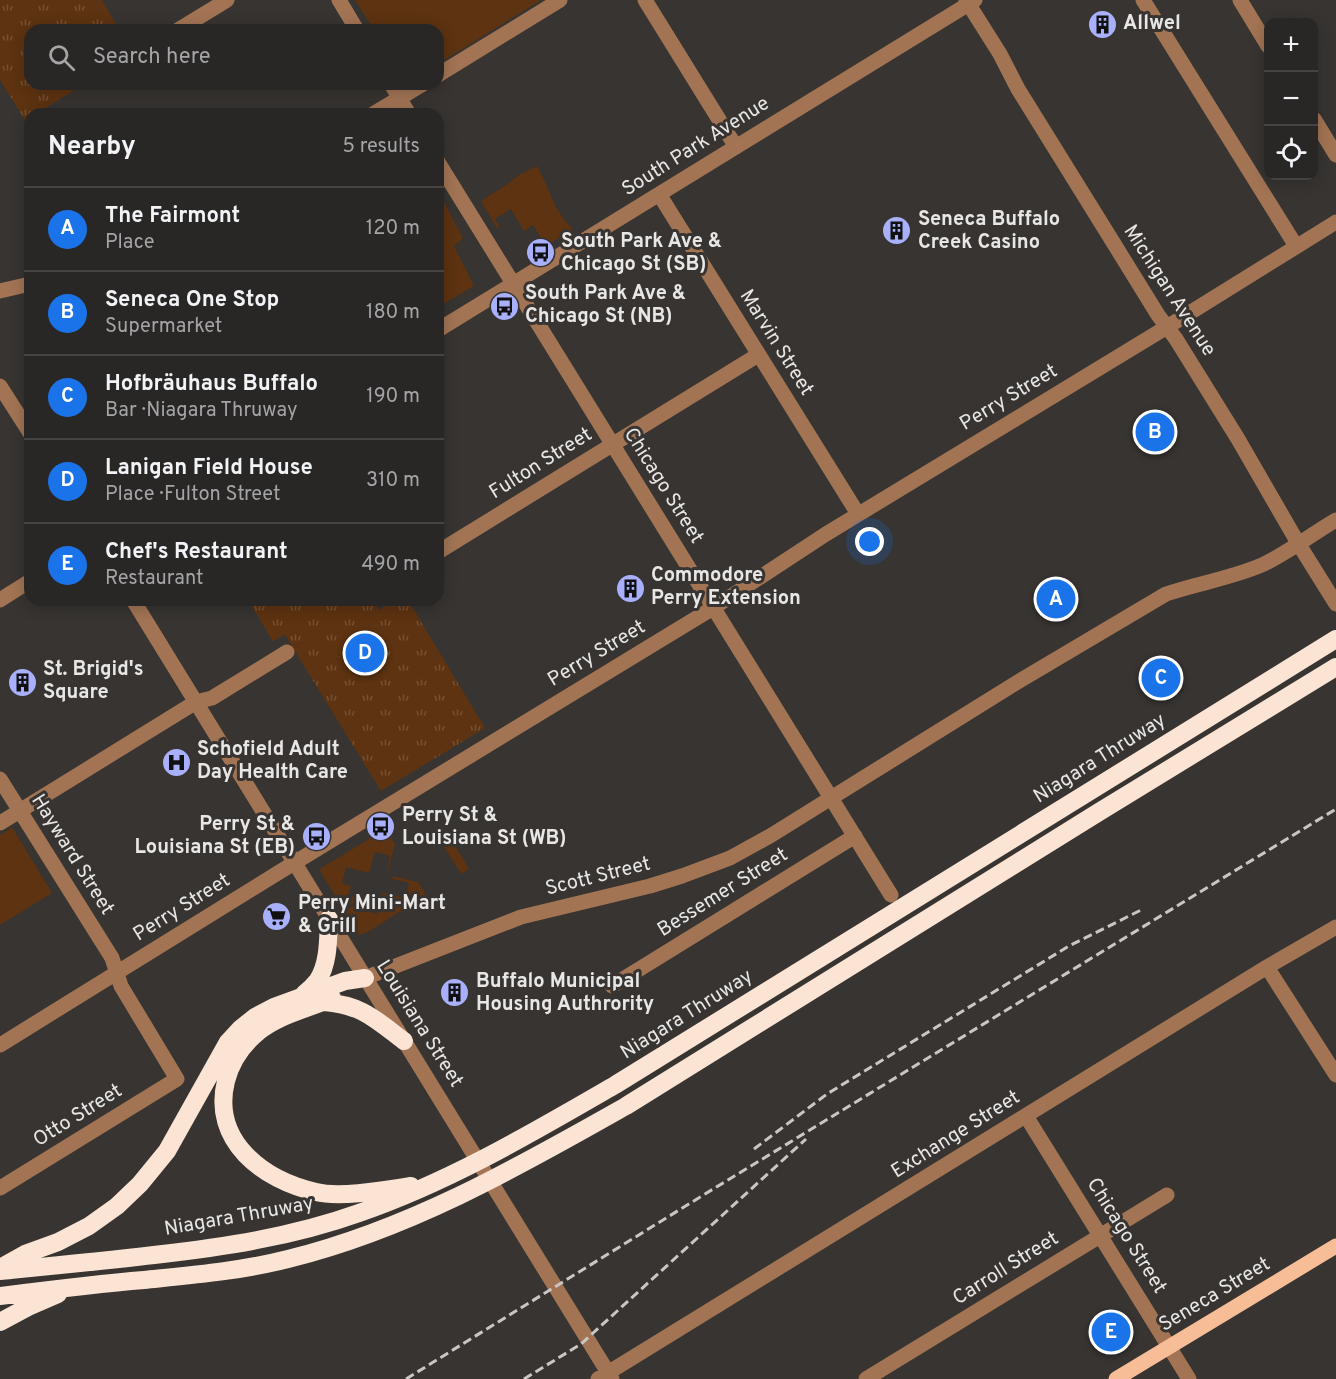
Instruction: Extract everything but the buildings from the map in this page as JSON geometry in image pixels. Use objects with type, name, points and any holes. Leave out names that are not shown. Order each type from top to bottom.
[{"type":"highway","name":"Niagara Thruway","points":[[0,1270],[199,1250],[267,1239],[358,1214],[436,1182],[534,1132],[615,1085],[1336,637]]},
{"type":"highway","points":[[0,1296],[258,1266],[319,1251],[376,1232],[463,1194],[626,1106],[1336,667]]},
{"type":"highway","points":[[302,997],[317,981],[322,971],[328,943],[329,919]]},
{"type":"highway","points":[[0,1270],[25,1254],[58,1242],[90,1226],[117,1206],[140,1184],[167,1151],[228,1042],[255,1017],[274,1007],[345,981],[365,978]]},
{"type":"highway","points":[[365,978],[351,990],[273,1022],[243,1046],[232,1062],[224,1092],[223,1108],[227,1127],[236,1143],[248,1157],[271,1174],[299,1188],[336,1194],[369,1192],[436,1182]]},
{"type":"highway","points":[[324,1002],[356,1008],[404,1041]]},
{"type":"highway","points":[[0,1322],[28,1307],[80,1286]]},
{"type":"main road","name":"Seneca Street","points":[[1116,1379],[1336,1246]]},
{"type":"street","points":[[188,24],[227,0]]},
{"type":"street","points":[[339,0],[353,24]]},
{"type":"street","points":[[444,71],[560,0]]},
{"type":"street","points":[[645,0],[736,147]]},
{"type":"street","points":[[1143,0],[1296,246]]},
{"type":"street","points":[[1240,0],[1264,38]]},
{"type":"street","name":"South Park Avenue","points":[[444,326],[970,1]]},
{"type":"street","name":"Michigan Avenue","points":[[970,1],[1073,178],[1238,440],[1332,598]]},
{"type":"street","points":[[394,90],[405,108]]},
{"type":"street","points":[[383,108],[413,90]]},
{"type":"street","points":[[1318,126],[1336,155]]},
{"type":"street","name":"Chicago Street","points":[[444,172],[891,895]]},
{"type":"street","name":"Marvin Street","points":[[659,194],[858,514]]},
{"type":"street","name":"Perry Street","points":[[0,1045],[713,608],[858,514],[1336,222]]},
{"type":"street","points":[[0,291],[24,285]]},
{"type":"street","name":"Fulton Street","points":[[444,548],[758,355]]},
{"type":"street","points":[[0,386],[24,424]]},
{"type":"street","points":[[1298,543],[1336,520]]},
{"type":"street","name":"Scott Street","points":[[365,978],[521,917],[650,886],[714,864],[770,836],[1166,594],[1238,574],[1266,563],[1298,543]]},
{"type":"street","points":[[0,600],[24,585]]},
{"type":"street","name":"Louisiana Street","points":[[137,606],[612,1379]]},
{"type":"street","points":[[0,823],[196,702],[212,698],[287,652]]},
{"type":"street","name":"Hayward Street","points":[[0,779],[112,958],[121,986],[177,1079]]},
{"type":"street","name":"Bessemer Street","points":[[612,986],[855,836]]},
{"type":"street","name":"Exchange Street","points":[[598,1379],[1267,967],[1336,927]]},
{"type":"street","points":[[1267,967],[1336,1075]]},
{"type":"street","name":"Otto Street","points":[[0,1188],[177,1079]]},
{"type":"street","name":"Chicago Street","points":[[1026,1116],[1189,1379]]},
{"type":"street","name":"Carroll Street","points":[[867,1379],[1167,1195]]},
{"type":"green space","points":[[0,0],[102,0],[116,24],[24,24],[24,90],[75,90],[45,108],[24,108],[24,118],[0,80]]},
{"type":"green space","points":[[355,0],[541,0],[444,60],[444,24],[370,24]]},
{"type":"green space","points":[[537,166],[556,207],[573,229],[546,246],[533,225],[524,231],[511,209],[495,219],[500,227],[497,228],[481,201],[519,175]]},
{"type":"green space","points":[[444,202],[463,238],[454,246],[474,286],[444,304]]},
{"type":"green space","points":[[252,606],[377,606],[379,610],[385,606],[412,606],[485,728],[381,791],[285,635],[273,641]]},
{"type":"green space","points":[[12,827],[52,893],[0,925],[0,835]]},
{"type":"green space","points":[[384,830],[395,844],[388,871],[390,856],[375,852],[369,873],[346,867],[342,883],[351,886],[348,895],[355,897],[354,903],[343,909],[320,871],[321,868]]},
{"type":"green space","points":[[450,837],[469,869],[461,874],[441,842]]},
{"type":"green space","points":[[393,876],[418,882],[426,895],[368,932],[359,935],[344,911],[363,902],[361,910],[377,914],[382,893],[405,898],[409,883],[392,879]]},
{"type":"railway","points":[[406,1379],[1336,809]]},
{"type":"railway","points":[[754,1149],[827,1094],[1069,946],[1141,910]]},
{"type":"railway","points":[[524,1379],[581,1344],[806,1139]]},
{"type":"place","name":"Allwel","points":[[1102,24]]},
{"type":"place","name":"Seneca Buffalo Creek Casino","points":[[897,231]]},
{"type":"place","name":"South Park Ave & Chicago St (SB)","points":[[540,253]]},
{"type":"place","name":"South Park Ave & Chicago St (NB)","points":[[504,306]]},
{"type":"place","name":"Seneca One Stop","points":[[1155,432]]},
{"type":"place","name":"Commodore Perry Extension","points":[[630,588]]},
{"type":"place","name":"The Fairmont","points":[[1056,599]]},
{"type":"place","name":"Lanigan Field House","points":[[365,653]]},
{"type":"place","name":"Hofbräuhaus Buffalo","points":[[1161,678]]},
{"type":"place","name":"St. Brigid's Square","points":[[22,682]]},
{"type":"place","name":"Schofield Adult Day Health Care","points":[[176,762]]},
{"type":"place","name":"Perry St & Louisiana St (WB)","points":[[381,827]]},
{"type":"place","name":"Perry St & Louisiana St (EB)","points":[[316,836]]},
{"type":"place","name":"Perry Mini-Mart & Grill","points":[[277,916]]},
{"type":"place","name":"Buffalo Municipal Housing Authrority","points":[[455,993]]},
{"type":"place","name":"Chef's Restaurant","points":[[1111,1332]]}]
